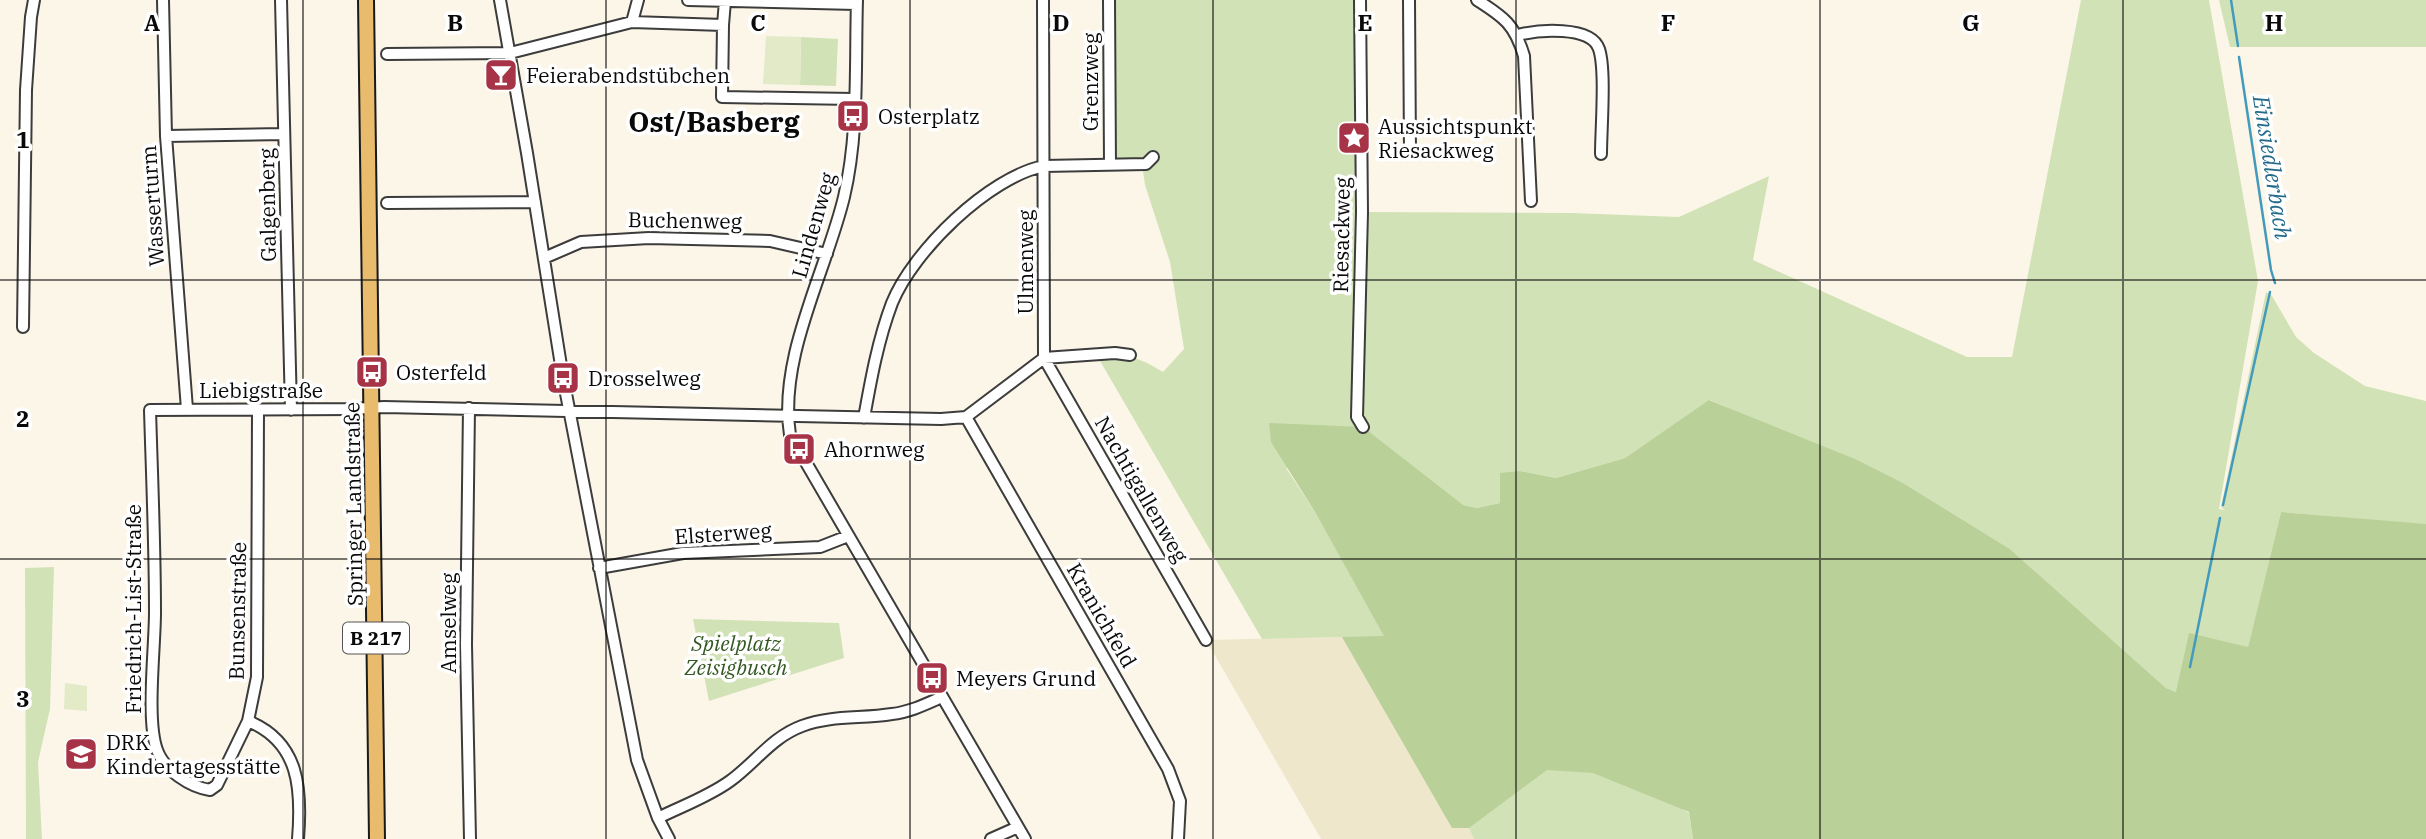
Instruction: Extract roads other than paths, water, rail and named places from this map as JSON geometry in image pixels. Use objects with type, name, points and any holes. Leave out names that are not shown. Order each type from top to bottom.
[{"type":"main road","name":"Springer Landstraße","points":[[366,0],[377,839]]},
{"type":"street","points":[[23,327],[26,90],[34,0]]},
{"type":"street","name":"Wasserturm","points":[[163,0],[166,136],[187,409]]},
{"type":"street","name":"Galgenberg","points":[[281,0],[291,410]]},
{"type":"street","points":[[500,0],[563,378],[637,760],[658,818],[669,839]]},
{"type":"street","points":[[632,22],[639,0]]},
{"type":"street","points":[[688,0],[856,2]]},
{"type":"street","name":"Ulmenweg","points":[[1043,0],[1044,358]]},
{"type":"street","name":"Grenzweg","points":[[1109,0],[1110,164]]},
{"type":"street","name":"Riesackweg","points":[[1360,0],[1362,212],[1357,417],[1363,427]]},
{"type":"street","points":[[1409,0],[1410,153]]},
{"type":"street","points":[[1477,0],[1500,15],[1518,35],[1524,56],[1531,201]]},
{"type":"street","points":[[725,1],[722,97],[854,99]]},
{"type":"street","name":"Lindenweg","points":[[787,416],[792,374],[803,326],[844,198],[854,99],[856,2]]},
{"type":"street","points":[[387,54],[510,52],[632,22],[723,25]]},
{"type":"street","points":[[1518,35],[1550,30],[1586,35],[1595,41],[1600,50],[1602,82],[1601,154]]},
{"type":"street","points":[[166,136],[284,134]]},
{"type":"street","points":[[864,418],[872,370],[893,302],[917,262],[975,202],[1028,169],[1044,166],[1146,164],[1153,157]]},
{"type":"street","points":[[387,203],[535,202]]},
{"type":"street","name":"Buchenweg","points":[[544,258],[581,242],[649,238],[771,241],[827,254]]},
{"type":"street","points":[[372,408],[941,419],[966,417],[1044,358],[1115,353],[1130,355]]},
{"type":"street","name":"Nachtigallenweg","points":[[1044,358],[1206,640]]},
{"type":"street","name":"Liebigstraße","points":[[150,410],[372,408]]},
{"type":"street","name":"Amselweg","points":[[469,408],[466,645],[470,839]]},
{"type":"street","name":"Friedrich-List-Straße","points":[[150,410],[155,611],[153,720],[156,749],[165,766],[199,788]]},
{"type":"street","name":"Bunsenstraße","points":[[199,788],[210,790],[217,785],[248,721],[257,677],[258,410]]},
{"type":"street","points":[[787,416],[790,435],[1025,839]]},
{"type":"street","name":"Kranichfeld","points":[[966,417],[1168,769],[1180,801],[1178,839]]},
{"type":"street","name":"Elsterweg","points":[[599,568],[683,553],[820,547],[848,537]]},
{"type":"street","points":[[658,818],[717,790],[785,733],[832,718],[893,714],[920,707],[942,697]]},
{"type":"street","points":[[248,721],[266,728],[282,744],[293,766],[300,791],[298,839]]},
{"type":"street","points":[[990,839],[1018,827]]},
{"type":"waterway","name":"Einsiedlerbach","points":[[2231,0],[2238,46]]},
{"type":"waterway","name":"Einsiedlerbach","points":[[2239,57],[2275,283]]},
{"type":"waterway","name":"Einsiedlerbach","points":[[2223,505],[2270,292]]},
{"type":"waterway","name":"Einsiedlerbach","points":[[2190,667],[2220,518]]},
{"type":"place","name":"Feierabendstübchen","points":[[501,75]]},
{"type":"place","name":"Osterplatz","points":[[853,116]]},
{"type":"place","name":"Aussichtspunkt Riesackweg","points":[[1354,138]]},
{"type":"place","name":"Osterfeld","points":[[372,372]]},
{"type":"place","name":"Drosselweg","points":[[563,378]]},
{"type":"place","name":"Ahornweg","points":[[799,449]]},
{"type":"place","name":"Meyers Grund","points":[[932,678]]},
{"type":"place","name":"DRK Kindertagesstätte","points":[[81,754]]},
{"type":"district","name":"Ost/Basberg","points":[[714,121]]},
{"type":"park label","name":"Spielplatz Zeisigbusch","points":[[736,655]]}]
